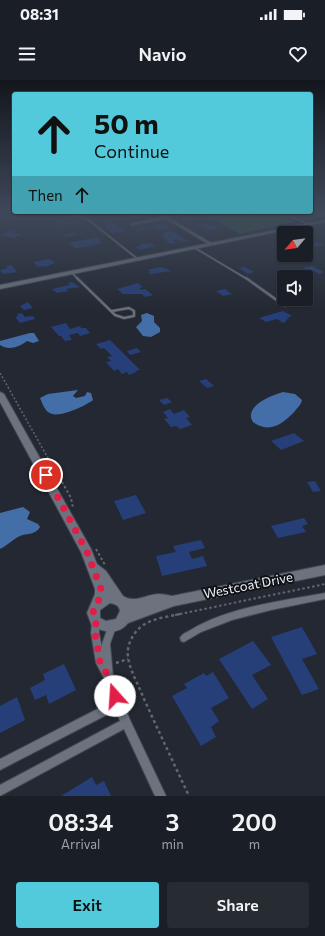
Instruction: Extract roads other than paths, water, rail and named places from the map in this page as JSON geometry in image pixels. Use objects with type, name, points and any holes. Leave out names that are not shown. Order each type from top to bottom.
[{"type":"main road","points":[[0,287],[72,274],[205,245]]},
{"type":"main road","points":[[0,394],[63,507],[100,567],[102,574],[127,612],[124,619],[112,627],[106,627],[96,622],[93,613],[101,594],[95,577],[100,567]]},
{"type":"main road","name":"Westcoat Drive","points":[[124,619],[141,612],[162,607],[172,601],[325,570]]},
{"type":"main road","points":[[98,602],[110,598],[121,601]]},
{"type":"main road","name":"Westcoat Drive","points":[[121,601],[136,605],[159,599],[172,601]]},
{"type":"street","points":[[184,638],[205,626],[250,612],[325,596]]},
{"type":"street","points":[[96,622],[95,633],[100,662],[108,676],[126,724],[161,796]]},
{"type":"street","points":[[108,676],[106,644],[112,627]]},
{"type":"street","points":[[0,765],[118,704]]},
{"type":"street","points":[[0,791],[126,724]]},
{"type":"lane","points":[[121,245],[139,260]]},
{"type":"lane","points":[[195,248],[242,275],[277,300]]},
{"type":"lane","points":[[72,274],[112,311],[124,318],[134,316],[134,311],[129,308],[112,311]]},
{"type":"water","points":[[147,313],[154,316],[154,322],[160,328],[160,332],[151,337],[143,336],[136,327],[142,321],[141,315]]},
{"type":"water","points":[[34,333],[39,341],[33,343],[27,341],[21,345],[10,348],[0,345],[0,341]]},
{"type":"water","points":[[78,390],[73,396],[76,398],[85,396],[87,392],[91,393],[93,400],[78,409],[64,413],[52,414],[48,412],[40,398],[48,394]]},
{"type":"water","points":[[283,392],[295,394],[302,400],[299,406],[286,420],[276,426],[271,427],[259,426],[253,422],[251,416],[255,406],[272,396]]},
{"type":"water","points":[[23,507],[30,512],[27,519],[38,524],[40,527],[36,531],[20,536],[0,549],[0,513]]}]
